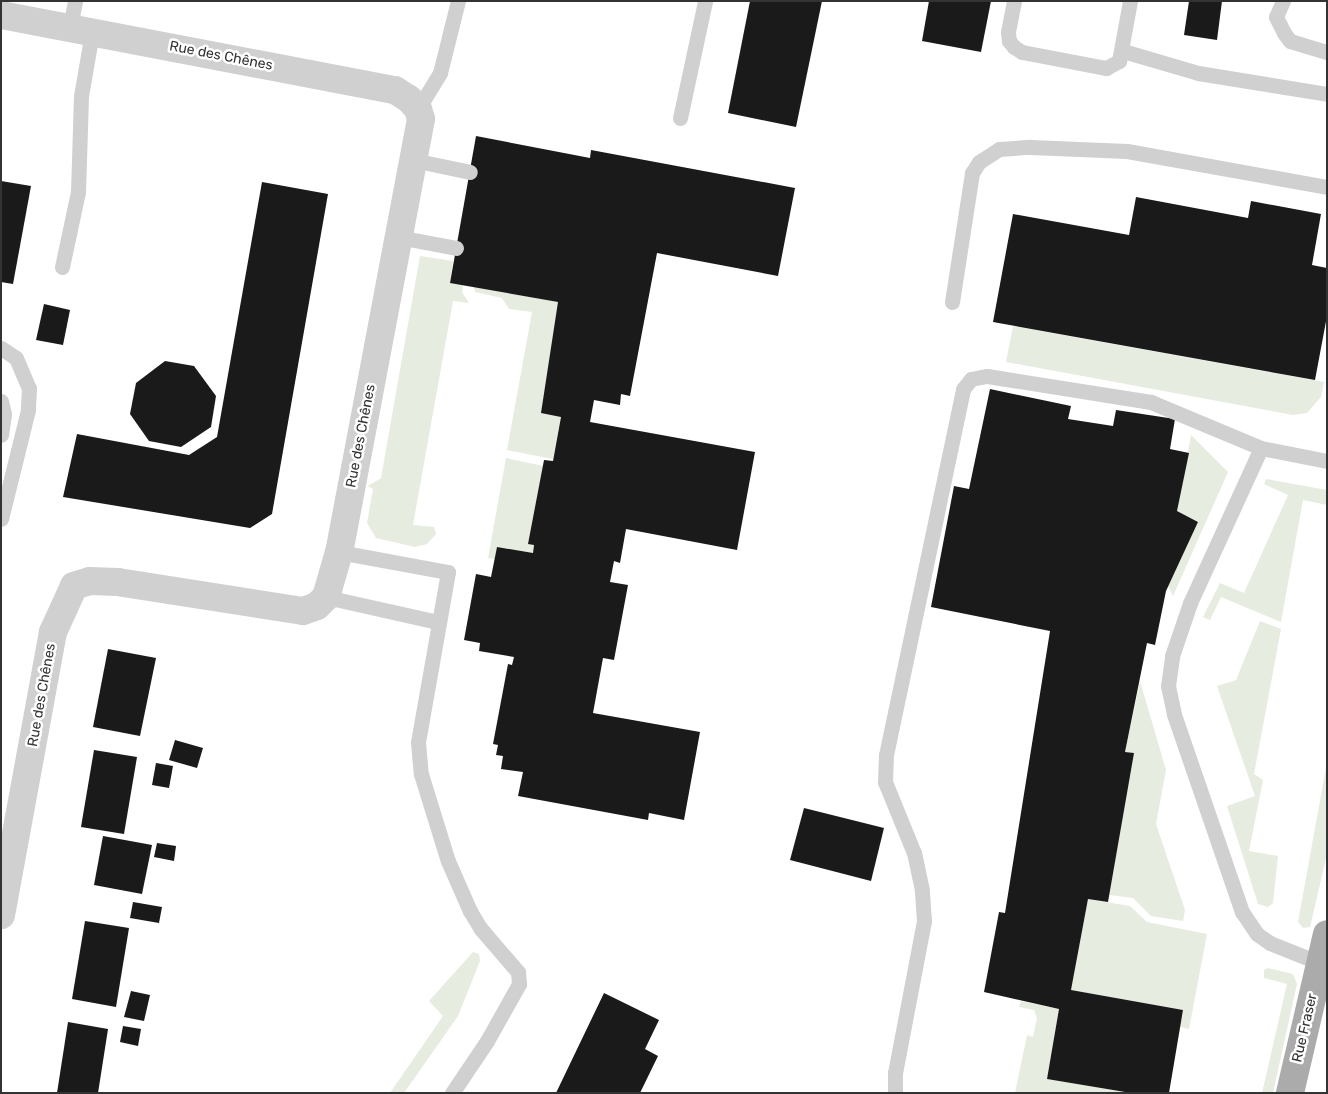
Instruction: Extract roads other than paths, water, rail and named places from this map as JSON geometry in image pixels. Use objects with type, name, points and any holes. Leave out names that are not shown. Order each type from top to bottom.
[{"type":"main road","name":"Rue Fraser","points":[[1290,1093],[1320,995],[1320,963],[1327,934]]},
{"type":"street","name":"Rue des Chênes","points":[[1,15],[79,20],[395,90],[418,109],[421,119],[339,552],[326,597],[317,606],[303,611],[118,582],[90,580],[74,586],[53,632],[1,915]]},
{"type":"lane","points":[[418,109],[440,73],[458,1]]},
{"type":"lane","points":[[680,118],[705,1]]},
{"type":"lane","points":[[1014,1],[1009,41],[1022,52],[1106,68],[1114,67],[1123,51],[1130,1]]},
{"type":"lane","points":[[1283,1],[1276,17],[1284,34],[1290,41],[1327,52]]},
{"type":"lane","points":[[62,267],[78,192],[81,96],[79,20]]},
{"type":"lane","points":[[1123,51],[1198,72],[1327,94]]},
{"type":"lane","points":[[952,302],[972,173],[979,162],[998,149],[1030,146],[1127,151],[1327,187]]},
{"type":"lane","points":[[413,160],[470,172]]},
{"type":"lane","points":[[398,237],[456,248]]},
{"type":"lane","points":[[1,348],[16,358],[29,388],[28,410],[1,519]]},
{"type":"lane","points":[[895,1093],[895,1072],[924,921],[922,890],[914,853],[885,782],[886,755],[963,389],[971,379],[987,376],[1151,402],[1261,448],[1327,461]]},
{"type":"lane","points":[[1,401],[4,414],[1,435]]},
{"type":"lane","points":[[1261,448],[1222,529],[1190,603],[1172,656],[1168,686],[1177,723],[1242,912],[1257,934],[1270,943],[1320,963]]},
{"type":"lane","points":[[339,552],[448,572],[418,742],[421,774],[448,861],[470,911],[480,929],[518,972],[519,984],[487,1041],[452,1093]]},
{"type":"lane","points":[[326,597],[438,622]]}]
